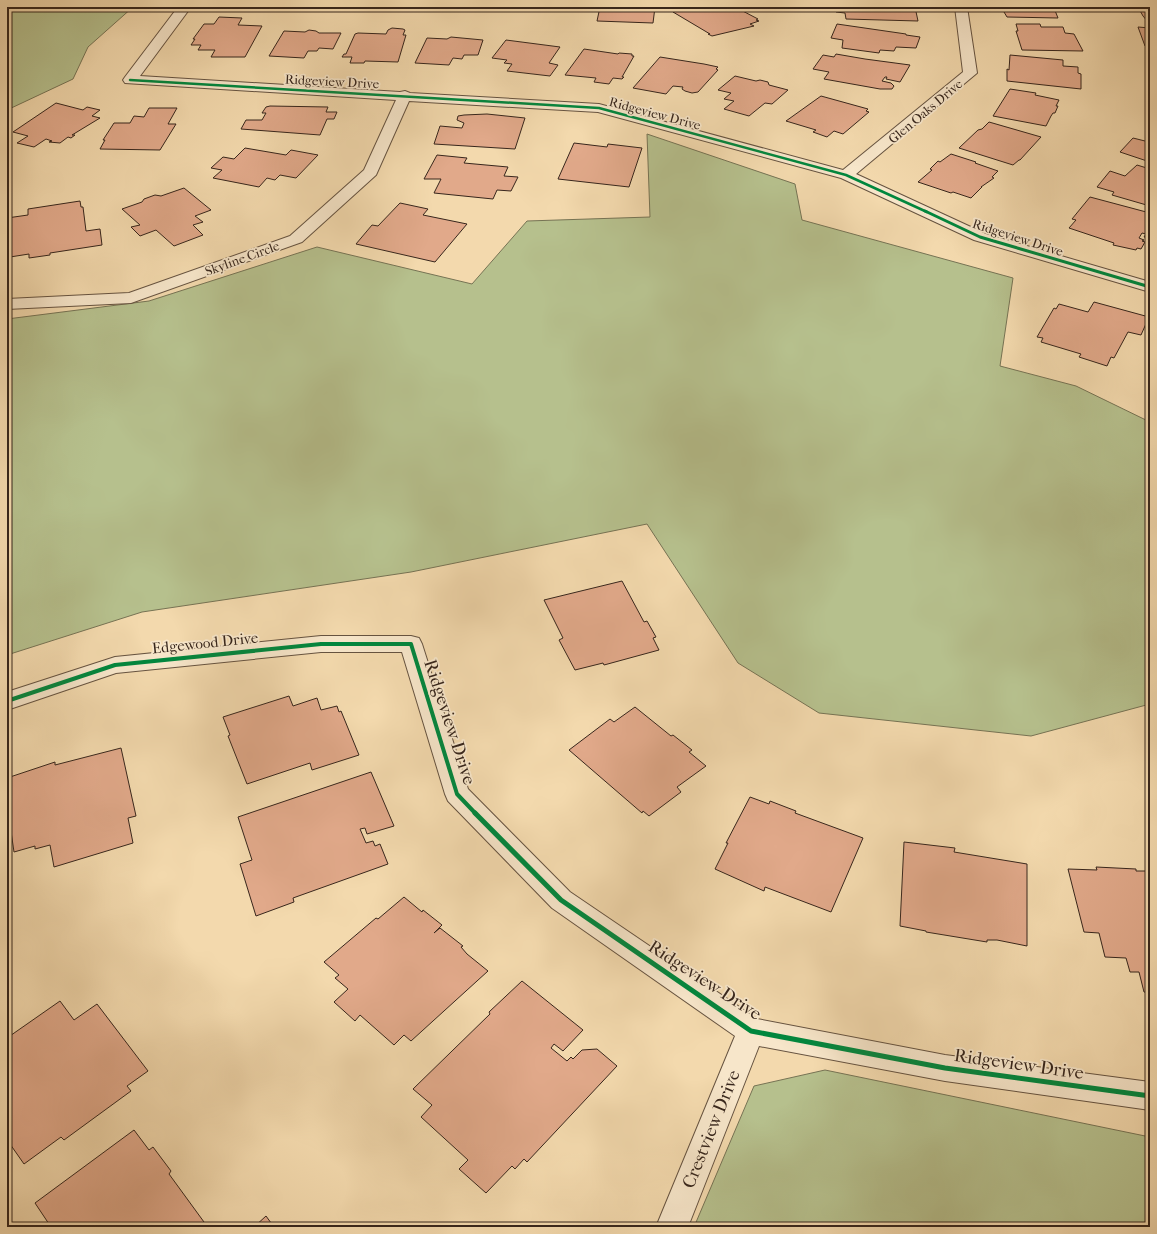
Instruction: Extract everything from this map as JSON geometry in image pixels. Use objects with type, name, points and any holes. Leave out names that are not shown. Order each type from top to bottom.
[{"type":"street","name":"Ridgeview Drive","points":[[185,7],[130,80],[405,95],[599,108],[846,175],[980,237],[1150,287]]},
{"type":"street","name":"Glen Oaks Drive","points":[[846,175],[970,73],[961,7]]},
{"type":"street","name":"Skyline Circle","points":[[7,304],[131,298],[296,239],[371,172],[405,95]]},
{"type":"street","name":"Edgewood Drive","points":[[7,701],[115,665],[321,644],[411,644]]},
{"type":"street","name":"Ridgeview Drive","points":[[411,644],[457,794],[561,900],[751,1031],[945,1068],[1150,1096]]},
{"type":"street","name":"Crestview Drive","points":[[672,1227],[751,1031]]},
{"type":"green space","points":[[7,7],[133,7],[88,47],[73,79],[7,110]]},
{"type":"green space","points":[[647,134],[795,184],[802,220],[1013,278],[1000,366],[1076,386],[1150,422],[1150,704],[1031,736],[819,713],[738,663],[647,524],[411,572],[142,612],[7,655],[7,319],[149,301],[317,247],[472,284],[527,221],[650,217]]},
{"type":"green space","points":[[825,1070],[1150,1137],[1150,1227],[694,1227],[754,1086]]},
{"type":"building","points":[[600,7],[655,7],[653,23],[597,21]]},
{"type":"building","points":[[681,7],[735,7],[758,19],[756,20],[759,21],[750,24],[754,26],[712,36],[673,12],[684,9]]},
{"type":"building","points":[[834,7],[915,7],[918,21],[846,19],[845,13],[836,12]]},
{"type":"building","points":[[1001,7],[1051,7],[1054,8],[1058,18],[1007,17]]},
{"type":"building","points":[[1138,7],[1150,7],[1150,22],[1148,22],[1143,16]]},
{"type":"building","points":[[219,17],[242,18],[238,25],[262,26],[245,57],[211,57],[215,50],[198,50],[201,45],[191,45],[195,39],[193,39],[204,24],[214,24]]},
{"type":"building","points":[[837,24],[920,37],[916,48],[896,47],[894,51],[880,50],[879,53],[842,48],[843,40],[831,38]]},
{"type":"building","points":[[1016,24],[1040,24],[1041,27],[1063,27],[1065,33],[1074,34],[1083,51],[1022,50],[1016,31],[1018,31]]},
{"type":"building","points":[[1138,27],[1150,28],[1150,47],[1145,46]]},
{"type":"building","points":[[392,28],[405,30],[403,35],[406,35],[398,62],[365,61],[364,63],[350,63],[352,57],[342,57],[346,54],[355,34],[386,34],[388,30]]},
{"type":"building","points":[[309,30],[319,33],[341,33],[333,49],[319,48],[317,51],[308,51],[304,58],[269,56],[284,31],[305,32]]},
{"type":"building","points":[[451,37],[483,40],[478,55],[464,55],[462,59],[453,58],[449,65],[415,63],[427,38],[447,39]]},
{"type":"building","points":[[506,40],[560,47],[549,63],[558,65],[550,76],[507,71],[512,64],[504,63],[507,60],[492,58]]},
{"type":"building","points":[[584,49],[618,54],[632,54],[632,56],[634,56],[622,77],[624,77],[622,79],[613,78],[609,84],[594,82],[596,78],[565,75]]},
{"type":"building","points":[[836,54],[910,65],[900,82],[886,79],[887,77],[885,77],[882,81],[891,83],[894,86],[892,89],[880,89],[824,79],[829,72],[813,69],[823,55],[834,57]]},
{"type":"building","points":[[1010,55],[1063,60],[1063,66],[1078,67],[1078,73],[1081,74],[1081,89],[1007,81],[1007,69],[1009,70]]},
{"type":"building","points":[[660,57],[718,67],[716,69],[718,70],[698,92],[692,93],[682,89],[683,87],[673,86],[666,94],[633,88]]},
{"type":"building","points":[[735,76],[768,82],[769,85],[788,90],[772,104],[765,103],[749,116],[724,109],[734,101],[724,99],[731,93],[718,90]]},
{"type":"building","points":[[1010,89],[1036,93],[1035,95],[1059,100],[1055,113],[1053,113],[1046,126],[993,116]]},
{"type":"building","points":[[821,96],[868,109],[866,111],[869,112],[843,134],[834,131],[827,137],[813,132],[816,130],[786,121]]},
{"type":"building","points":[[56,103],[83,110],[87,107],[100,110],[92,116],[100,118],[72,135],[75,135],[71,138],[68,137],[60,143],[49,142],[52,141],[46,139],[34,147],[17,143],[28,136],[13,132]]},
{"type":"building","points":[[266,107],[328,107],[326,112],[337,112],[334,119],[327,119],[320,135],[241,129],[246,120],[262,120],[266,113],[262,113]]},
{"type":"building","points":[[149,108],[177,108],[168,124],[176,124],[160,150],[100,149],[105,140],[103,140],[114,123],[130,123],[134,116],[144,117]]},
{"type":"building","points":[[487,114],[525,118],[515,149],[434,144],[440,126],[462,128],[464,123],[457,120],[458,116]]},
{"type":"building","points":[[989,122],[1041,137],[1020,160],[1013,165],[959,148]]},
{"type":"building","points":[[1150,136],[1150,162],[1120,152],[1133,138],[1145,141]]},
{"type":"building","points":[[574,143],[607,147],[608,144],[642,148],[629,187],[558,179]]},
{"type":"building","points":[[245,148],[286,155],[291,150],[318,155],[296,178],[280,175],[275,180],[267,178],[259,187],[213,178],[222,170],[211,168],[223,157],[234,159]]},
{"type":"building","points":[[951,154],[998,171],[992,177],[994,178],[981,187],[971,198],[918,182],[932,170],[930,169],[938,161],[940,162]]},
{"type":"building","points":[[437,155],[467,158],[464,163],[508,167],[504,176],[518,177],[511,191],[497,190],[493,199],[434,193],[441,179],[424,179]]},
{"type":"building","points":[[1137,165],[1150,169],[1150,206],[1112,195],[1114,192],[1097,187],[1110,171],[1125,176]]},
{"type":"building","points":[[184,188],[211,210],[195,216],[203,222],[193,225],[203,235],[174,246],[156,230],[140,236],[131,227],[140,225],[122,209],[142,202],[144,199],[155,195],[161,196]]},
{"type":"building","points":[[1090,197],[1150,213],[1150,238],[1144,237],[1146,234],[1142,233],[1139,238],[1145,242],[1141,249],[1137,248],[1136,250],[1113,245],[1114,243],[1069,228],[1076,220],[1072,219]]},
{"type":"building","points":[[80,201],[81,207],[83,207],[86,231],[100,229],[102,245],[50,253],[50,255],[29,258],[29,254],[10,257],[9,246],[7,246],[7,218],[28,215],[28,209]]},
{"type":"building","points":[[400,203],[428,209],[423,215],[467,224],[435,262],[356,244],[372,225],[378,226]]},
{"type":"building","points":[[1094,302],[1149,317],[1141,335],[1128,332],[1114,358],[1111,357],[1107,366],[1079,357],[1081,354],[1041,342],[1043,338],[1037,337],[1054,308],[1056,309],[1059,304],[1088,312]]},
{"type":"building","points":[[622,581],[644,622],[647,621],[656,637],[653,638],[659,650],[604,665],[603,663],[575,670],[559,640],[563,638],[544,600]]},
{"type":"building","points":[[289,696],[293,706],[317,698],[321,710],[337,706],[339,712],[341,711],[359,755],[312,770],[310,763],[247,784],[228,736],[230,735],[223,717]]},
{"type":"building","points":[[635,707],[671,736],[673,735],[692,750],[689,752],[706,766],[677,787],[681,792],[649,816],[643,811],[642,813],[569,750],[610,719],[614,722]]},
{"type":"building","points":[[121,748],[136,816],[128,818],[133,843],[54,867],[50,845],[35,849],[35,846],[14,852],[7,804],[9,803],[7,778],[55,762],[55,765]]},
{"type":"building","points":[[371,772],[394,826],[367,834],[365,828],[360,829],[366,843],[373,841],[375,846],[380,844],[388,864],[293,898],[294,902],[256,916],[240,864],[252,860],[238,817]]},
{"type":"building","points":[[750,797],[769,804],[770,801],[796,811],[795,813],[863,838],[831,912],[765,887],[764,891],[715,869],[728,843],[726,843]]},
{"type":"building","points":[[904,842],[955,848],[954,852],[1027,864],[1027,946],[997,940],[987,940],[987,942],[900,926]]},
{"type":"building","points":[[1096,867],[1150,871],[1150,993],[1144,992],[1139,972],[1130,972],[1126,958],[1105,957],[1099,933],[1084,932],[1068,869],[1097,870]]},
{"type":"building","points":[[404,897],[422,912],[423,910],[442,925],[434,933],[440,928],[463,946],[461,947],[467,954],[488,971],[411,1041],[404,1035],[394,1045],[360,1015],[355,1021],[334,1002],[348,989],[335,978],[339,975],[324,962],[376,918],[378,919]]},
{"type":"building","points":[[522,981],[583,1030],[563,1051],[554,1044],[551,1048],[567,1061],[571,1057],[573,1059],[582,1050],[597,1049],[617,1066],[527,1162],[524,1159],[515,1169],[512,1166],[486,1193],[459,1169],[468,1160],[421,1117],[432,1105],[413,1089],[490,1014],[489,1012]]},
{"type":"building","points":[[60,1001],[74,1020],[97,1004],[148,1071],[127,1086],[131,1091],[64,1140],[61,1137],[24,1164],[10,1144],[8,1146],[7,1144],[7,1038]]},
{"type":"building","points":[[134,1130],[149,1150],[153,1147],[171,1171],[169,1174],[204,1222],[198,1227],[51,1227],[35,1203]]},
{"type":"building","points":[[266,1216],[274,1227],[254,1227]]},
{"type":"cycle path","points":[[130,80],[599,108],[846,175],[980,237],[1150,287]]},
{"type":"cycle path","points":[[7,701],[115,665],[321,644],[411,644],[457,794],[561,900],[751,1031],[945,1068],[1150,1096]]}]
